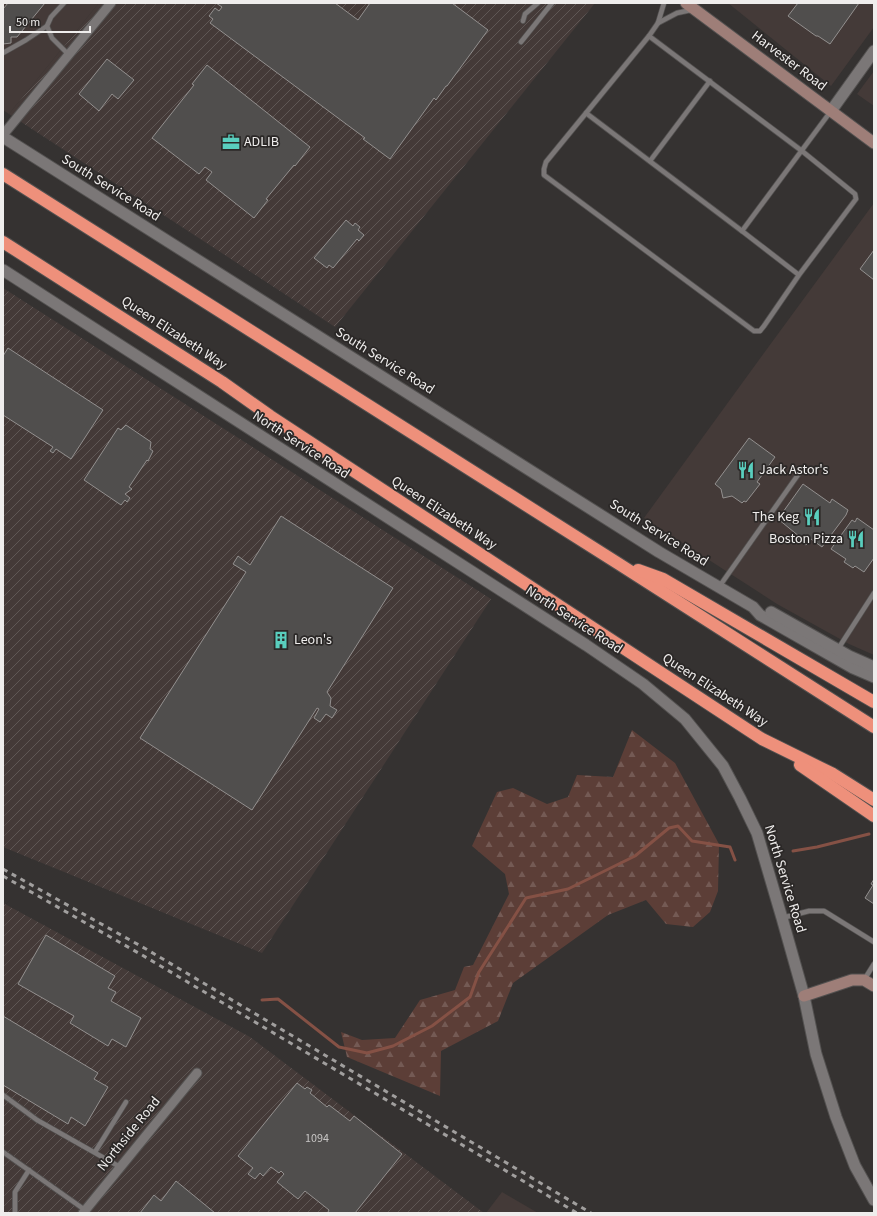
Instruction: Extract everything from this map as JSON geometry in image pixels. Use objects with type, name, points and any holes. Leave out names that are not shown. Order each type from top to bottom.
[{"type":"highway","points":[[3,174],[874,727]]},
{"type":"highway","name":"Queen Elizabeth Way","points":[[3,242],[222,382],[277,421],[762,740],[833,774],[874,800]]},
{"type":"highway","points":[[619,564],[663,579],[874,702]]},
{"type":"highway","points":[[762,740],[874,816]]},
{"type":"main road","name":"Harvester Road","points":[[691,6],[874,143]]},
{"type":"main road","points":[[804,996],[852,980],[864,980],[874,986]]},
{"type":"street","points":[[3,136],[111,3]]},
{"type":"street","points":[[831,111],[874,51]]},
{"type":"street","name":"South Service Road","points":[[3,136],[646,543],[753,607],[760,615],[835,653],[874,667]]},
{"type":"street","name":"North Service Road","points":[[3,270],[586,645],[649,689],[684,719],[723,766],[757,833],[804,996],[816,1054],[836,1117],[855,1166],[874,1200]]},
{"type":"street","name":"South Service Road","points":[[835,653],[857,670],[874,677]]},
{"type":"street","name":"Northside Road","points":[[84,1212],[197,1072]]},
{"type":"lane","points":[[3,53],[47,26],[50,17],[64,3]]},
{"type":"lane","points":[[523,21],[525,14],[538,3]]},
{"type":"lane","points":[[649,36],[802,151],[855,194],[856,199],[760,330],[754,332],[544,175],[546,162],[658,24],[664,3]]},
{"type":"lane","points":[[521,42],[550,4]]},
{"type":"lane","points":[[658,24],[691,6]]},
{"type":"lane","points":[[47,26],[52,38],[68,55]]},
{"type":"lane","points":[[650,161],[710,82]]},
{"type":"lane","points":[[742,231],[831,111]]},
{"type":"lane","points":[[586,113],[799,275]]},
{"type":"lane","points":[[719,587],[800,472]]},
{"type":"lane","points":[[835,653],[874,593]]},
{"type":"lane","points":[[782,918],[809,911],[824,912],[874,942]]},
{"type":"lane","points":[[864,980],[874,964]]},
{"type":"lane","points":[[3,1095],[37,1120],[120,1167]]},
{"type":"lane","points":[[95,1152],[126,1102]]},
{"type":"lane","points":[[3,1152],[84,1212]]},
{"type":"lane","points":[[15,1213],[15,1192],[29,1170]]},
{"type":"shaded area","points":[[3,3],[99,3],[9,114],[3,110]]},
{"type":"shaded area","points":[[99,3],[595,3],[335,327],[9,114]]},
{"type":"shaded area","points":[[728,3],[874,3],[874,27],[831,86]]},
{"type":"shaded area","points":[[874,71],[874,106],[857,94]]},
{"type":"shaded area","points":[[874,203],[874,655],[849,644],[777,604],[644,518]]},
{"type":"shaded area","points":[[3,288],[491,599],[262,953],[3,847]]},
{"type":"shaded area","points":[[3,903],[250,1037],[484,1213],[3,1213]]},
{"type":"shaded area","points":[[502,1192],[538,1213],[486,1213]]},
{"type":"green space","points":[[632,730],[675,763],[719,844],[718,891],[710,912],[693,927],[666,924],[646,900],[608,915],[513,983],[498,1021],[441,1051],[440,1096],[347,1057],[341,1032],[362,1040],[395,1038],[420,1000],[455,990],[464,967],[473,965],[509,894],[505,874],[472,846],[497,792],[513,788],[547,804],[568,797],[577,775],[613,777]]},
{"type":"building","points":[[8,3],[45,3],[17,37],[11,37],[11,43],[3,44],[3,9]]},
{"type":"building","points":[[216,3],[335,3],[358,20],[370,3],[452,3],[488,30],[436,100],[434,98],[390,159],[363,139],[365,138],[210,23],[213,19],[209,16],[215,8],[219,11],[222,7]]},
{"type":"building","points":[[798,3],[859,3],[830,44],[788,16]]},
{"type":"building","points":[[107,59],[134,80],[118,99],[112,94],[99,111],[79,94]]},
{"type":"building","name":"ADLIB","points":[[207,65],[310,147],[266,199],[268,200],[254,218],[206,180],[212,172],[205,167],[199,174],[152,138],[194,85],[192,84]]},
{"type":"building","points":[[346,220],[353,226],[355,223],[360,227],[358,230],[364,235],[359,241],[357,239],[333,268],[329,265],[327,268],[314,258]]},
{"type":"building","points":[[874,250],[874,280],[860,269]]},
{"type":"building","points":[[8,348],[103,410],[71,459],[56,449],[53,453],[50,451],[53,447],[3,415],[3,356]]},
{"type":"building","points":[[126,425],[151,442],[150,449],[153,451],[148,461],[147,460],[129,487],[132,489],[125,494],[130,498],[127,502],[125,500],[121,505],[84,480],[118,428],[121,430]]},
{"type":"building","name":"Jack Astor's","points":[[749,438],[775,457],[757,482],[760,484],[746,502],[744,501],[742,503],[732,496],[723,498],[721,489],[715,484]]},
{"type":"building","name":"The Keg","points":[[803,484],[830,503],[832,499],[848,510],[846,515],[822,547],[811,539],[806,545],[798,539],[800,537],[778,519]]},
{"type":"building","name":"Leon's","points":[[281,516],[393,588],[327,692],[331,698],[330,706],[337,710],[332,718],[326,714],[320,722],[314,718],[319,709],[317,708],[252,810],[140,738],[246,572],[233,564],[238,556],[250,565]]},
{"type":"building","name":"Boston Pizza","points":[[857,518],[874,530],[874,558],[864,572],[855,566],[853,568],[844,562],[846,559],[831,549],[852,520],[855,522]]},
{"type":"building","points":[[874,879],[874,904],[865,898],[873,885],[871,884]]},
{"type":"building","points":[[46,935],[115,976],[108,988],[116,992],[111,1001],[141,1018],[126,1047],[112,1039],[108,1046],[70,1023],[74,1016],[18,984]]},
{"type":"building","points":[[3,1016],[98,1073],[94,1079],[108,1087],[85,1126],[71,1117],[68,1124],[3,1085]]},
{"type":"building","points":[[297,1083],[305,1089],[307,1087],[312,1090],[310,1093],[327,1107],[329,1105],[350,1121],[354,1116],[402,1154],[355,1213],[329,1213],[329,1210],[305,1191],[298,1199],[277,1182],[284,1174],[281,1171],[279,1173],[271,1167],[263,1176],[260,1173],[255,1179],[248,1174],[253,1168],[238,1156]]},
{"type":"building","points":[[176,1181],[215,1213],[140,1213],[154,1195],[161,1201]]},
{"type":"waterway","points":[[262,1000],[278,999],[339,1047],[367,1053],[393,1046],[432,1026],[470,997],[479,972],[526,898],[568,889],[635,856],[669,828],[678,826],[692,841],[730,847],[735,860]]},
{"type":"waterway","points":[[793,851],[817,847],[869,834]]},
{"type":"railway","points":[[3,869],[146,949],[591,1213]]},
{"type":"railway","points":[[3,876],[142,955],[577,1213]]},
{"type":"place","name":"ADLIB","points":[[231,142]]},
{"type":"place","name":"Jack Astor's","points":[[746,470]]},
{"type":"place","name":"The Keg","points":[[812,517]]},
{"type":"place","name":"Boston Pizza","points":[[856,539]]},
{"type":"place","name":"Leon's","points":[[281,640]]}]
